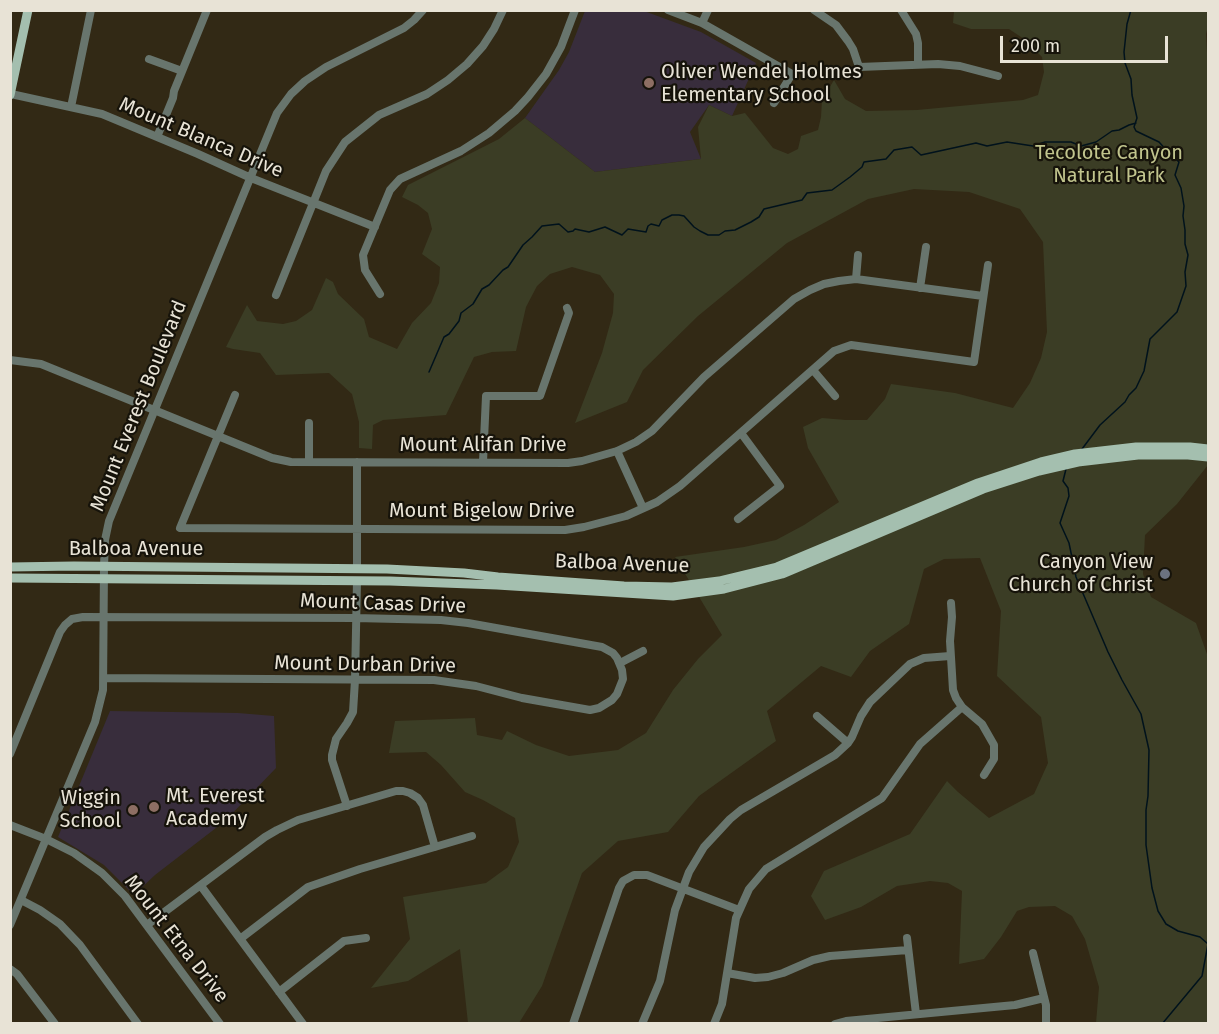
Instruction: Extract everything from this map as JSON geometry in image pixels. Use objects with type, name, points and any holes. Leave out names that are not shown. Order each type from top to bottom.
[{"type":"main road","points":[[11,95],[28,10]]},
{"type":"main road","name":"Balboa Avenue","points":[[10,567],[387,569],[624,586],[672,587],[704,584],[777,567],[978,483],[1041,462],[1076,454],[1136,447],[1209,449]]},
{"type":"main road","name":"Balboa Avenue","points":[[10,578],[357,581],[497,585],[673,596],[724,589],[782,574],[983,489],[1040,471],[1078,462],[1138,455],[1209,457]]},
{"type":"main road","points":[[338,581],[350,576],[357,569]]},
{"type":"main road","points":[[357,581],[364,575],[387,569]]},
{"type":"street","points":[[71,107],[91,10]]},
{"type":"street","name":"Mount Everest Boulevard","points":[[10,926],[95,722],[103,690],[104,567],[105,540],[109,521],[277,113],[291,93],[305,81],[326,67],[404,28],[423,10]]},
{"type":"street","points":[[276,295],[326,171],[345,142],[379,115],[427,94],[448,81],[483,46],[503,10]]},
{"type":"street","points":[[380,294],[365,270],[363,255],[390,190],[400,179],[469,146],[515,111],[546,74],[561,47],[575,10]]},
{"type":"street","points":[[668,10],[702,23],[792,74],[774,103]]},
{"type":"street","points":[[702,23],[708,10]]},
{"type":"street","points":[[814,10],[836,25],[853,50],[859,67],[918,64],[960,66],[998,76]]},
{"type":"street","points":[[901,10],[916,34],[918,64]]},
{"type":"street","points":[[157,137],[206,11]]},
{"type":"street","points":[[149,59],[182,71]]},
{"type":"street","name":"Mount Blanca Drive","points":[[11,95],[102,114],[251,178],[375,227]]},
{"type":"street","points":[[920,288],[926,247]]},
{"type":"street","points":[[856,279],[858,255]]},
{"type":"street","points":[[983,296],[988,266]]},
{"type":"street","name":"Mount Alifan Drive","points":[[10,360],[41,364],[272,458],[291,462],[568,463],[617,451],[652,431],[704,377],[795,299],[824,284],[856,279],[983,296]]},
{"type":"street","name":"Mount Bigelow Drive","points":[[218,436],[180,528],[565,530],[604,523],[657,502],[680,486],[834,351],[851,345],[974,362],[983,296]]},
{"type":"street","points":[[483,462],[486,396],[540,396],[569,313],[567,308]]},
{"type":"street","points":[[813,370],[835,396]]},
{"type":"street","points":[[218,436],[235,395]]},
{"type":"street","points":[[309,423],[309,462]]},
{"type":"street","points":[[738,519],[780,486],[741,433]]},
{"type":"street","points":[[617,451],[643,508]]},
{"type":"street","points":[[357,462],[357,569]]},
{"type":"street","points":[[347,806],[332,755],[336,739],[353,711],[356,680],[357,581]]},
{"type":"street","points":[[951,603],[950,656],[953,690],[962,707],[982,724],[994,745],[994,759],[984,775]]},
{"type":"street","name":"Mount Casas Drive","points":[[10,754],[60,632],[72,620],[83,617],[441,620],[602,648],[613,653],[620,663]]},
{"type":"street","points":[[620,663],[643,651]]},
{"type":"street","points":[[642,1023],[660,981],[675,910],[682,889],[704,847],[741,810],[835,755],[848,743],[870,702],[910,664],[924,658],[950,656]]},
{"type":"street","name":"Mount Durban Drive","points":[[104,678],[434,680],[456,682],[522,698],[590,710],[599,708],[617,694],[623,679],[620,663]]},
{"type":"street","points":[[714,1023],[722,1004],[736,918],[749,889],[766,869],[882,798],[920,744],[962,707]]},
{"type":"street","points":[[817,716],[848,743]]},
{"type":"street","points":[[147,925],[277,830],[297,820],[396,791],[410,793],[418,798],[423,806],[435,847]]},
{"type":"street","name":"Mount Etna Drive","points":[[10,825],[74,852],[102,873],[125,896],[220,1023]]},
{"type":"street","points":[[240,939],[308,887],[360,869],[472,837]]},
{"type":"street","points":[[573,1023],[623,881],[634,875],[647,875],[739,910]]},
{"type":"street","points":[[201,886],[303,1023]]},
{"type":"street","points":[[21,900],[60,924],[80,945],[138,1023]]},
{"type":"street","points":[[279,992],[344,941],[366,938]]},
{"type":"street","points":[[907,938],[916,1014]]},
{"type":"street","points":[[727,973],[755,978],[768,977],[830,956],[908,950]]},
{"type":"street","points":[[1033,953],[1046,1005],[1046,1023]]},
{"type":"street","points":[[10,969],[17,974],[55,1023]]},
{"type":"street","points":[[835,1023],[846,1020],[1015,1005],[1044,998]]},
{"type":"shaded area","name":"Oliver Wendel Holmes Elementary School","points":[[585,11],[644,11],[701,32],[756,63],[732,116],[709,105],[690,132],[701,159],[595,172],[525,118],[559,70],[569,52]]},
{"type":"shaded area","name":"Mt. Everest Academy","points":[[110,711],[238,713],[274,716],[276,768],[225,821],[155,875],[134,895],[104,865],[58,837]]},
{"type":"green space","name":"Tecolote Canyon Natural Park","points":[[954,11],[1208,11],[1206,34],[1208,71],[1208,465],[1177,504],[1145,535],[1143,574],[1151,597],[1196,623],[1208,657],[1208,1023],[1096,1023],[1099,987],[1085,939],[1072,916],[1055,906],[1029,907],[1017,911],[984,959],[959,964],[962,891],[948,883],[930,881],[897,886],[861,907],[825,920],[811,896],[824,871],[910,834],[947,781],[989,818],[1034,794],[1048,763],[1041,717],[997,676],[1001,611],[980,558],[944,559],[924,569],[909,624],[870,651],[851,677],[821,666],[767,711],[776,741],[699,796],[668,832],[618,841],[582,873],[542,986],[519,1023],[468,1023],[460,949],[408,981],[371,988],[410,939],[403,897],[486,883],[508,867],[519,842],[515,818],[465,792],[426,752],[389,753],[395,721],[475,718],[477,735],[502,740],[507,731],[536,745],[569,756],[618,750],[646,733],[673,690],[698,659],[722,635],[675,557],[776,540],[839,502],[808,448],[803,427],[822,418],[867,420],[885,399],[891,384],[955,393],[1013,408],[1030,383],[1041,358],[1047,332],[1043,242],[1020,209],[969,192],[914,189],[868,199],[787,243],[698,316],[643,370],[627,402],[575,423],[602,353],[613,313],[614,294],[600,275],[572,267],[550,274],[537,286],[526,307],[516,351],[492,352],[474,357],[446,415],[383,420],[373,425],[372,449],[359,448],[359,422],[352,394],[329,373],[276,375],[260,353],[226,347],[247,305],[257,321],[283,324],[296,321],[312,310],[326,278],[333,282],[338,294],[364,319],[369,337],[397,349],[412,323],[431,303],[439,283],[440,267],[422,254],[432,229],[428,213],[402,197],[408,185],[499,139],[525,118],[595,172],[701,159],[698,127],[709,105],[732,116],[745,113],[773,148],[788,154],[798,149],[801,136],[818,130],[822,100],[834,80],[845,99],[866,111],[917,110],[1023,100],[1038,95],[1044,72],[1042,57],[1024,39],[1009,29],[971,29],[953,23]]},
{"type":"waterway","points":[[1082,449],[1100,425],[1125,402],[1136,388],[1144,371],[1150,339],[1177,312],[1186,286],[1185,272],[1188,255],[1185,244],[1184,206],[1181,188],[1175,175],[1179,162],[1159,142],[1136,131],[1134,127],[1137,118],[1124,52],[1131,10]]},
{"type":"waterway","points":[[429,372],[444,337],[459,321],[461,313],[473,304],[482,289],[508,267],[523,245],[542,226],[559,224],[568,232],[575,229],[589,232],[605,227],[622,235],[628,229],[646,232],[651,224],[659,226],[662,220],[672,215],[679,215],[684,216],[700,231],[708,235],[719,235],[751,222],[759,217],[764,209],[802,200],[807,193],[832,190],[862,167],[864,162],[886,159],[894,150],[912,147],[921,155],[976,143],[987,146],[1007,142],[1033,146],[1045,142],[1071,142],[1081,146],[1096,142],[1112,131],[1136,123]]},
{"type":"waterway","points":[[1066,469],[1063,481],[1068,488],[1069,496],[1060,523],[1069,543],[1076,577],[1108,652],[1141,714],[1149,750],[1146,845],[1158,911],[1166,924],[1178,931],[1200,937],[1208,944],[1202,976],[1162,1024]]},
{"type":"place","name":"Oliver Wendel Holmes Elementary School","points":[[649,83]]},
{"type":"place","name":"Canyon View Church of Christ","points":[[1165,574]]},
{"type":"place","name":"Mt. Everest Academy","points":[[154,807]]},
{"type":"place","name":"Wiggin School","points":[[133,810]]}]
